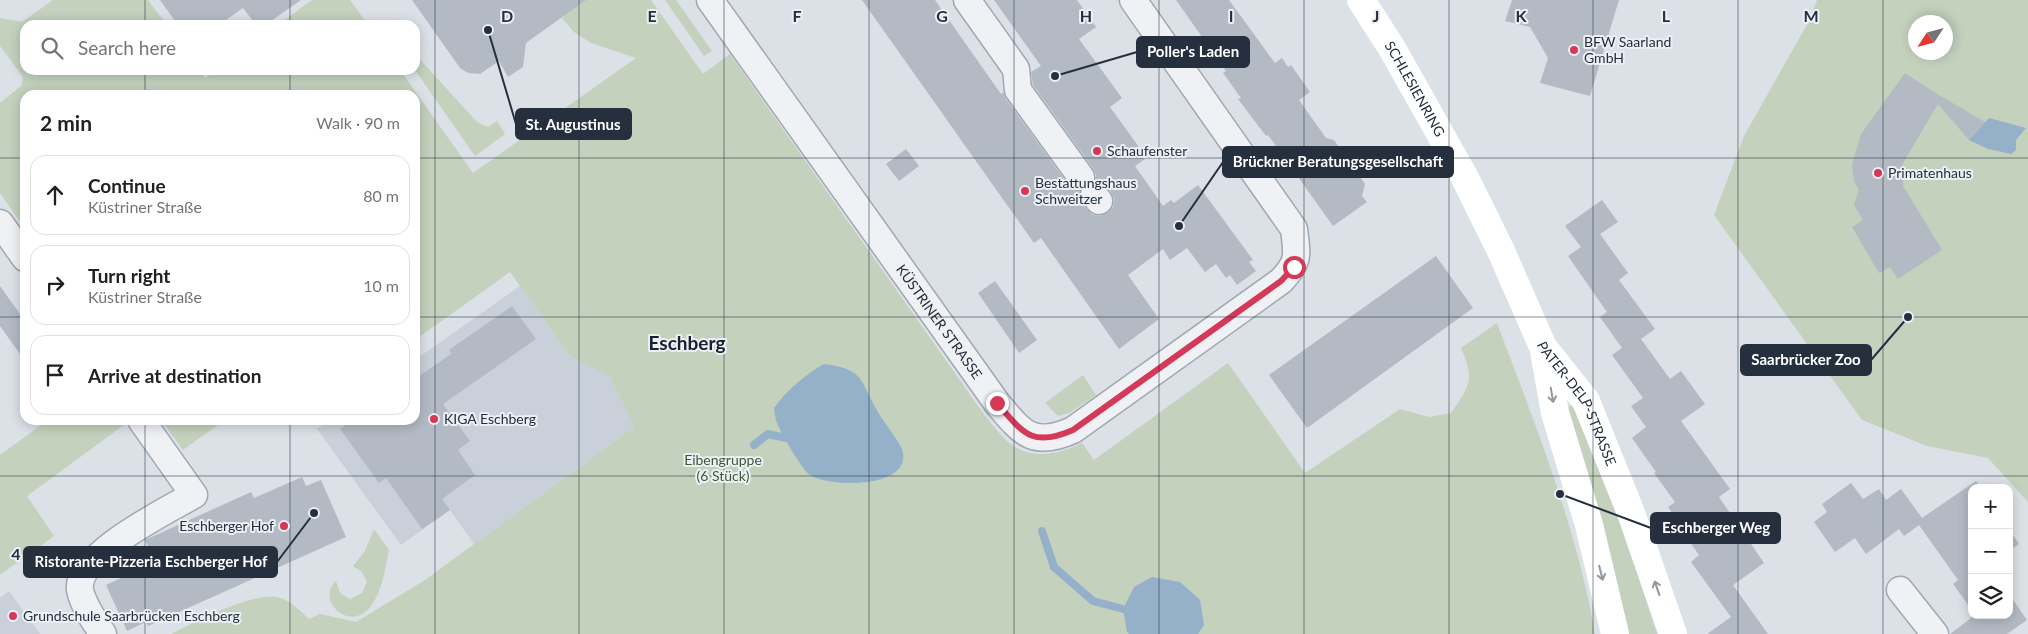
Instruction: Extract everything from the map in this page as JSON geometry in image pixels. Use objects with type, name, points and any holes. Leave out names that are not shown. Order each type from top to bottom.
[{"type":"street","name":"KÜSTRINER STRASSE","points":[[710,0],[997,403],[1025,432],[1038,438],[1050,439],[1073,430],[1281,281],[1294,267],[1297,254],[1294,229],[1133,0]]},
{"type":"street","points":[[967,0],[1016,69],[1018,90],[1091,191]]},
{"type":"street","name":"SCHLESIENRING","points":[[1360,0],[1393,50],[1465,178]]},
{"type":"street","name":"PATER-DELP-STRASSE","points":[[1465,178],[1501,250],[1543,347],[1586,401],[1631,513],[1673,634]]},
{"type":"street","points":[[0,223],[20,251]]},
{"type":"street","points":[[1543,347],[1555,413],[1589,525],[1615,634]]},
{"type":"street","points":[[103,634],[85,603],[80,589],[83,574],[104,550],[116,541],[194,495],[145,425]]},
{"type":"street","points":[[1900,590],[1935,634]]},
{"type":"shaded area","points":[[520,286],[570,356],[610,377],[634,427],[474,544],[450,510],[401,545],[317,429],[323,425],[420,425],[420,356]]},
{"type":"shaded area","name":"Grundschule Saarbrücken Eschberg","points":[[9,591],[40,634],[0,634],[0,598]]},
{"type":"green space","points":[[53,0],[148,0],[163,20],[25,20]]},
{"type":"green space","points":[[312,0],[350,0],[364,20],[285,20]]},
{"type":"green space","name":"Eibengruppe (6 Stück)","points":[[576,0],[651,0],[703,74],[730,54],[985,416],[1008,442],[1023,451],[1049,454],[1066,450],[1082,443],[1094,460],[1228,363],[1305,473],[1400,409],[1429,417],[1451,413],[1463,396],[1468,382],[1468,367],[1461,348],[1497,323],[1554,477],[1577,555],[1595,634],[171,634],[225,608],[270,597],[285,600],[309,619],[320,614],[356,622],[425,580],[634,427],[610,377],[570,356],[510,272],[420,336],[420,98],[473,173],[636,58],[591,43],[574,32],[562,18],[570,11]]},
{"type":"green space","points":[[665,0],[676,0],[712,51],[704,56]]},
{"type":"green space","points":[[1817,0],[2028,0],[2028,502],[1988,458],[1927,446],[1862,420],[1714,215],[1744,136],[1809,21]]},
{"type":"green space","points":[[0,18],[20,22],[20,73],[0,46]]},
{"type":"green space","points":[[420,59],[477,122],[488,127],[497,121],[505,134],[475,156],[418,75],[420,75]]},
{"type":"green space","points":[[22,75],[203,75],[205,78],[209,75],[404,75],[414,90],[20,90],[20,222],[0,193],[0,103],[22,85]]},
{"type":"green space","points":[[1083,375],[1096,395],[1069,413],[1058,416],[1045,403]]},
{"type":"green space","points":[[1575,405],[1619,517],[1657,634],[1629,634],[1603,522],[1568,407]]},
{"type":"green space","points":[[41,425],[124,425],[27,496],[54,536],[0,575],[0,455]]},
{"type":"green space","points":[[165,425],[218,425],[183,450]]},
{"type":"green space","points":[[374,529],[389,550],[381,586],[375,600],[363,614],[354,617],[345,615],[332,605],[331,589],[336,581],[340,593],[350,599],[362,593],[367,582],[362,572],[353,566],[365,551]]},
{"type":"water","points":[[1989,118],[2026,128],[2016,140],[2016,150],[2011,154],[1988,149],[1969,140]]},
{"type":"water","points":[[824,364],[845,368],[862,381],[878,412],[902,449],[903,462],[896,472],[884,478],[868,482],[834,482],[810,475],[797,459],[777,423],[774,408],[797,383]]},
{"type":"water","points":[[1152,577],[1180,582],[1200,600],[1204,625],[1198,634],[1129,634],[1127,632],[1123,609],[1134,587]]},
{"type":"building","points":[[160,0],[301,0],[272,20],[252,20],[243,8],[226,20],[174,20]]},
{"type":"building","points":[[412,0],[586,0],[526,43],[523,67],[508,77],[499,61],[480,74],[468,73],[460,68]]},
{"type":"building","points":[[862,0],[935,0],[1069,186],[1080,192],[1079,198],[1082,205],[1093,215],[1101,216],[1108,213],[1113,207],[1114,199],[1111,192],[1105,185],[1095,180],[1096,175],[1093,168],[1033,85],[1031,72],[1041,66],[994,0],[1077,0],[1096,27],[1079,39],[1122,98],[1110,107],[1139,147],[1137,148],[1145,159],[1135,166],[1163,206],[1171,200],[1174,203],[1198,185],[1253,260],[1249,262],[1256,271],[1237,285],[1230,275],[1226,278],[1216,264],[1205,272],[1187,248],[1170,260],[1163,249],[1128,275],[1159,319],[1119,349],[1041,238],[1034,243]]},
{"type":"building","points":[[1176,0],[1229,0],[1275,63],[1282,58],[1288,67],[1291,65],[1310,92],[1299,100],[1326,138],[1334,140],[1365,184],[1362,196],[1367,202],[1333,226],[1268,135],[1266,136],[1238,99],[1241,98],[1223,73],[1226,71]]},
{"type":"building","name":"BFW Saarland GmbH","points":[[1512,0],[1619,0],[1590,96],[1540,83],[1548,58],[1530,27],[1505,21]]},
{"type":"building","name":"Primatenhaus","points":[[1905,73],[1985,122],[1969,140],[1938,104],[1903,163],[1903,186],[1942,250],[1898,279],[1890,267],[1879,273],[1852,227],[1863,220],[1854,205],[1859,190],[1854,181],[1852,165],[1861,134]]},
{"type":"building","points":[[906,149],[919,166],[899,181],[886,164]]},
{"type":"building","points":[[1602,200],[1618,222],[1600,234],[1628,273],[1619,280],[1655,329],[1641,339],[1670,379],[1681,371],[1705,404],[1681,421],[1730,489],[1719,497],[1764,563],[1733,585],[1768,634],[1707,634],[1731,617],[1691,562],[1699,555],[1687,538],[1689,536],[1668,507],[1675,502],[1632,438],[1646,427],[1631,406],[1643,398],[1612,355],[1622,348],[1600,317],[1607,312],[1568,256],[1581,247],[1565,226]]},
{"type":"building","points":[[1436,256],[1473,308],[1307,428],[1269,375]]},
{"type":"building","points":[[995,281],[1037,340],[1019,353],[978,293]]},
{"type":"building","points":[[0,286],[20,314],[20,354],[0,326]]},
{"type":"building","name":"KIGA Eschberg","points":[[512,306],[536,339],[443,404],[470,441],[458,450],[475,475],[442,499],[450,510],[422,529],[386,478],[379,483],[340,429],[346,425],[420,425],[420,376],[451,354],[449,350]]},
{"type":"building","points":[[302,477],[306,486],[321,480],[346,537],[148,626],[146,622],[127,631],[106,585],[125,576],[123,570],[153,557],[145,540],[251,492],[254,498]]},
{"type":"building","points":[[1851,483],[1863,499],[1879,489],[1886,500],[1901,489],[1922,518],[1968,486],[1968,605],[1953,584],[1958,580],[1919,525],[1904,536],[1899,529],[1866,554],[1855,538],[1835,552],[1814,522],[1827,512],[1822,504]]},
{"type":"building","points":[[2013,535],[2019,544],[2013,548]]},
{"type":"building","points":[[2013,600],[2027,620],[2007,634],[1950,634],[1970,619],[2013,619]]},
{"type":"waterway","points":[[754,445],[768,434],[786,438]]},
{"type":"waterway","points":[[1042,531],[1054,567],[1093,601],[1123,609]]},
{"type":"place","name":"St. Augustinus","points":[[488,30]]},
{"type":"place","name":"BFW Saarland GmbH","points":[[1574,50]]},
{"type":"place","name":"Poller's Laden","points":[[1055,76]]},
{"type":"place","name":"Schaufenster","points":[[1097,151]]},
{"type":"place","name":"Primatenhaus","points":[[1878,173]]},
{"type":"place","name":"Bestattungshaus Schweitzer","points":[[1025,191]]},
{"type":"place","name":"Brückner Beratungsgesellschaft","points":[[1179,226]]},
{"type":"place","name":"Saarbrücker Zoo","points":[[1908,317]]},
{"type":"place","name":"KIGA Eschberg","points":[[434,419]]},
{"type":"place","name":"Eschberger Weg","points":[[1560,494]]},
{"type":"place","name":"Ristorante-Pizzeria Eschberger Hof","points":[[314,513]]},
{"type":"place","name":"Eschberger Hof","points":[[284,526]]},
{"type":"place","name":"Grundschule Saarbrücken Eschberg","points":[[13,616]]},
{"type":"district","name":"Eschberg","points":[[687,343]]},
{"type":"route","points":[[997,403],[1012,421],[1025,432],[1038,438],[1050,439],[1073,430],[1281,281],[1294,267]]}]
